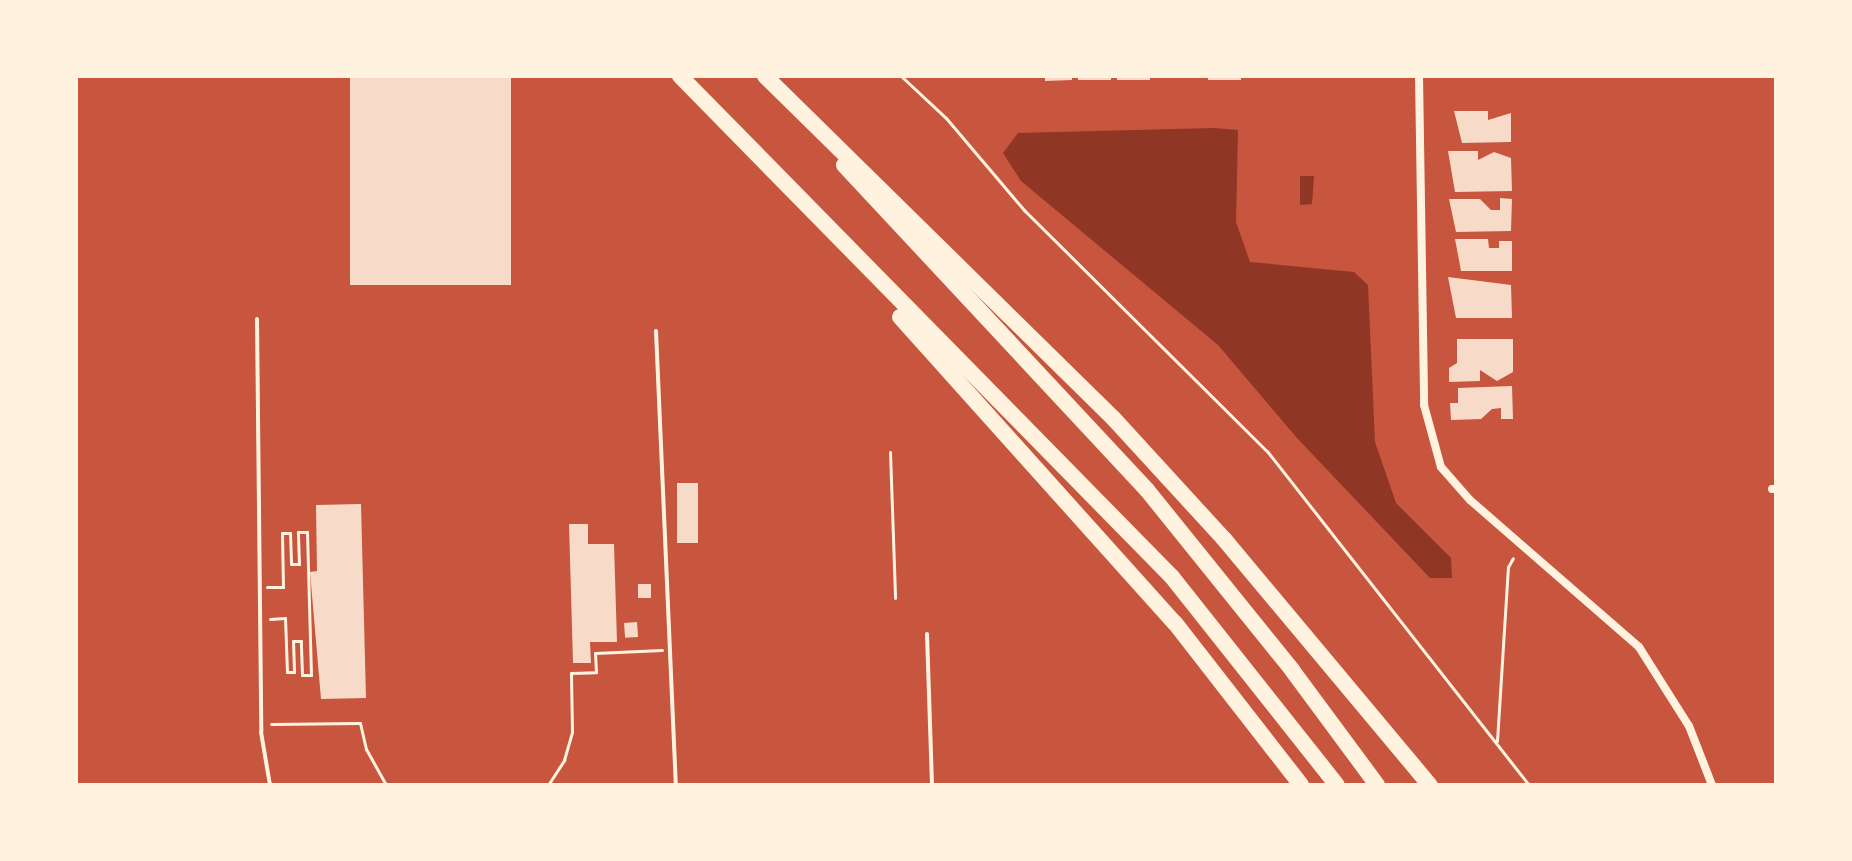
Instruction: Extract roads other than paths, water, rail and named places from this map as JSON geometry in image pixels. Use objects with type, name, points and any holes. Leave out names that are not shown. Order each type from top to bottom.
[{"type":"highway","points":[[680,76],[1172,577],[1337,785]]},
{"type":"highway","points":[[757,76],[1010,338],[1147,490],[1292,670],[1377,785]]},
{"type":"highway","points":[[765,76],[936,239],[1133,438],[1430,785]]},
{"type":"highway","points":[[820,221],[934,358],[1175,623],[1301,785]]},
{"type":"street","points":[[1419,76],[1424,405],[1441,467],[1470,500],[1639,647],[1673,696],[1712,785]]},
{"type":"lane","points":[[257,319],[261,732],[270,785]]},
{"type":"lane","points":[[656,331],[676,785]]},
{"type":"lane","points":[[927,634],[932,785]]}]
